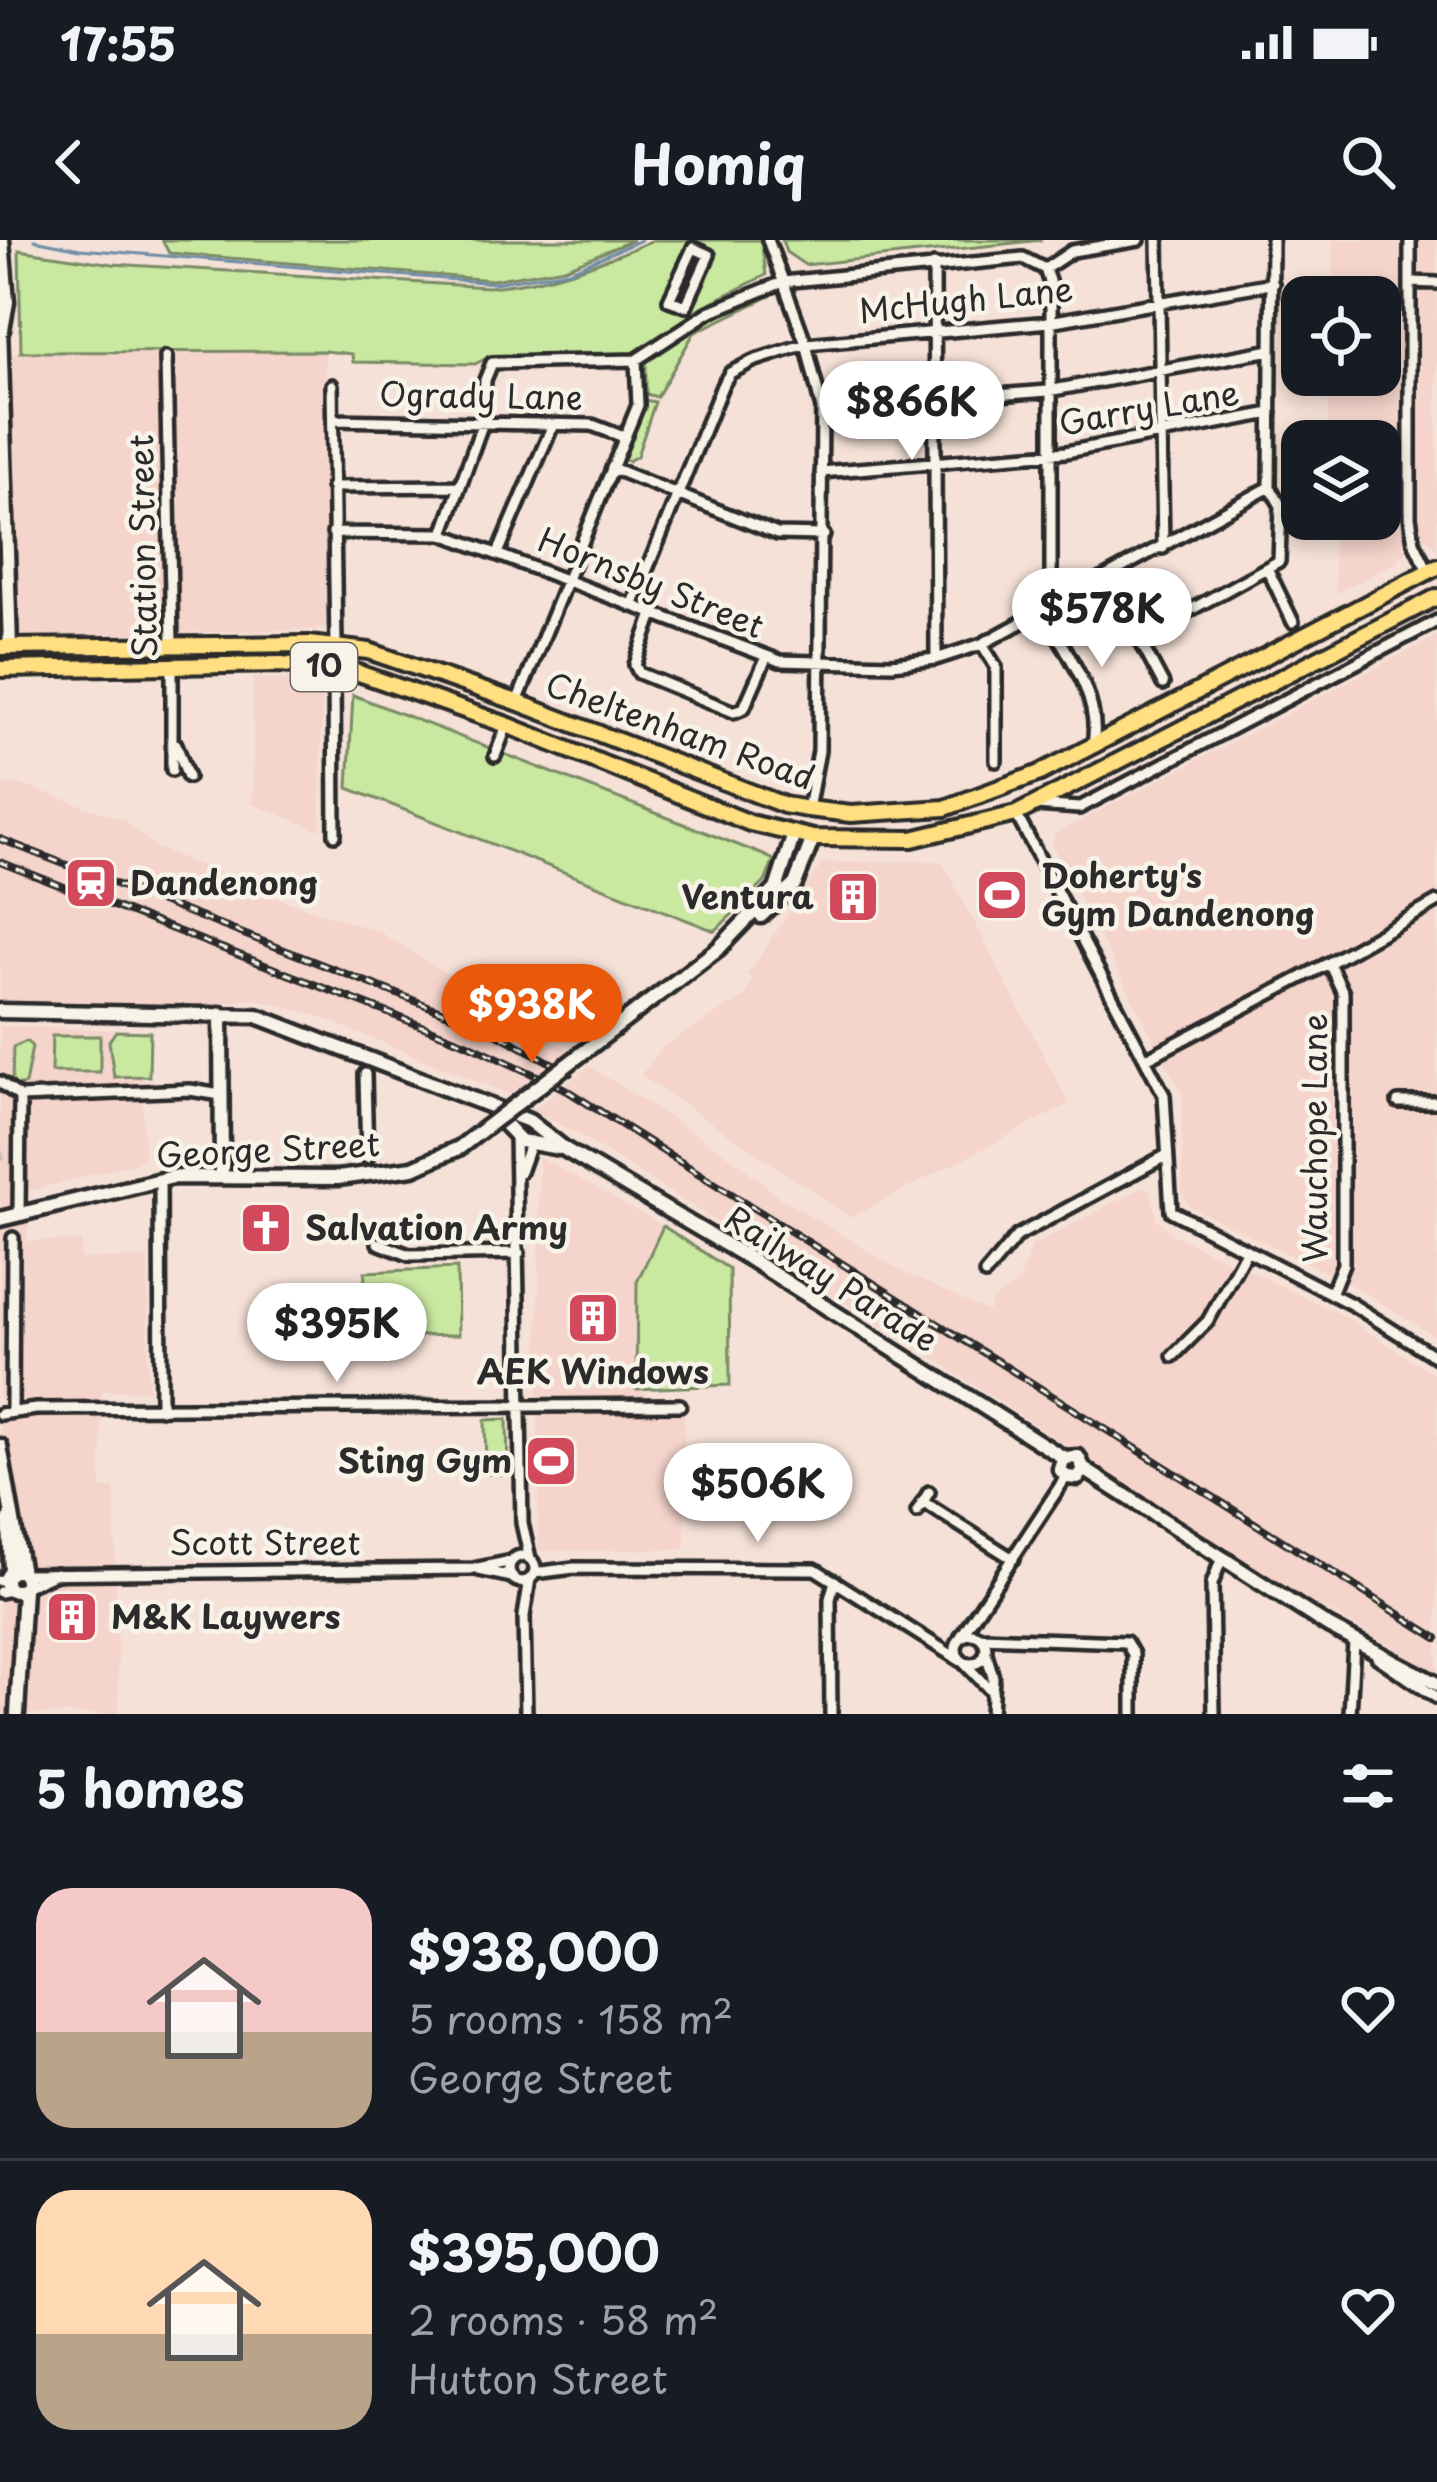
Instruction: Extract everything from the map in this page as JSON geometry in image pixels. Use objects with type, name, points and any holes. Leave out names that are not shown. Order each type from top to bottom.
[{"type":"main road","points":[[1,666],[5,574],[1,336],[7,302],[2,240]]},
{"type":"main road","points":[[1433,569],[1437,592]]},
{"type":"main road","name":"Cheltenham Road","points":[[5,647],[336,645],[435,671],[766,799],[851,814],[945,808],[985,797],[1433,569]]},
{"type":"main road","points":[[0,589],[5,574]]},
{"type":"main road","name":"Cheltenham Road","points":[[813,838],[913,839],[1016,814],[1437,592]]},
{"type":"main road","name":"Station Street","points":[[172,644],[172,668]]},
{"type":"main road","points":[[334,668],[336,645]]},
{"type":"main road","name":"Cheltenham Road","points":[[1,666],[334,668],[376,677],[734,817],[794,834]]},
{"type":"main road","points":[[507,725],[517,701]]},
{"type":"main road","points":[[794,834],[808,809]]},
{"type":"main road","points":[[808,809],[813,838]]},
{"type":"main road","name":"10","points":[[794,834],[813,838]]},
{"type":"main road","name":"George Street","points":[[749,923],[779,884],[794,834]]},
{"type":"main road","name":"George Street","points":[[0,1219],[160,1179],[222,1175],[338,1178],[413,1168],[459,1148],[782,902],[800,874],[813,838]]},
{"type":"main road","points":[[0,1011],[262,1017],[531,1123]]},
{"type":"main road","points":[[220,1014],[222,1175]]},
{"type":"main road","name":"Railway Parade","points":[[484,1108],[515,1133],[566,1150]]},
{"type":"main road","points":[[515,1133],[519,1122],[531,1123]]},
{"type":"main road","points":[[531,1123],[532,1141]]},
{"type":"main road","name":"Railway Parade","points":[[531,1123],[566,1150],[750,1259],[1064,1459]]},
{"type":"main road","points":[[0,1447],[18,1634],[17,1714]]},
{"type":"main road","points":[[1084,1469],[1078,1478],[1066,1477],[1060,1469],[1064,1459],[1078,1457],[1084,1469],[1221,1560],[1360,1646],[1437,1684]]},
{"type":"main road","points":[[0,1467],[13,1583]]},
{"type":"street","points":[[768,240],[806,344],[822,409],[819,751],[808,809]]},
{"type":"street","points":[[1046,269],[1072,251],[1139,240]]},
{"type":"street","points":[[1158,240],[1163,548]]},
{"type":"street","points":[[1140,638],[1268,570],[1283,553],[1281,506],[1270,487],[1272,240]]},
{"type":"street","points":[[1410,240],[1410,517],[1414,542],[1433,569]]},
{"type":"street","points":[[693,248],[709,255],[686,305],[669,300],[693,248]]},
{"type":"street","points":[[443,534],[483,422],[487,368],[503,361],[636,360],[709,311],[783,282],[1024,258],[1046,269]]},
{"type":"street","points":[[934,265],[936,659]]},
{"type":"street","points":[[1046,269],[1051,593],[1057,602]]},
{"type":"street","points":[[1410,282],[1437,283]]},
{"type":"street","name":"McHugh Lane","points":[[632,606],[730,373],[806,344],[1049,322],[1273,283]]},
{"type":"street","points":[[822,409],[1048,391],[1271,350]]},
{"type":"street","name":"Station Street","points":[[166,357],[172,644]]},
{"type":"street","points":[[517,701],[640,396],[636,360]]},
{"type":"street","points":[[332,385],[336,645]]},
{"type":"street","name":"Garry Lane","points":[[821,472],[1047,454],[1271,413]]},
{"type":"street","name":"Ogrady Lane","points":[[333,420],[603,426],[624,437]]},
{"type":"street","points":[[499,551],[552,427]]},
{"type":"street","points":[[612,468],[777,534],[824,536]]},
{"type":"street","points":[[332,487],[460,485]]},
{"type":"street","name":"Hornsby Street","points":[[333,533],[443,534],[499,551],[766,658],[854,666],[936,659],[982,644],[1270,487]]},
{"type":"street","points":[[1268,570],[1293,622]]},
{"type":"street","points":[[1106,577],[1163,684]]},
{"type":"street","points":[[1042,610],[1082,680],[1097,724],[1093,745]]},
{"type":"street","points":[[653,614],[635,665],[639,673],[734,712],[743,708],[766,658]]},
{"type":"street","points":[[1035,805],[1064,811],[1079,808],[1437,621]]},
{"type":"street","points":[[982,644],[996,667],[996,761]]},
{"type":"street","name":"Station Street","points":[[172,668],[172,770]]},
{"type":"street","points":[[334,668],[335,836]]},
{"type":"street","points":[[495,757],[507,725]]},
{"type":"street","name":"Station Street","points":[[172,733],[188,777]]},
{"type":"street","points":[[1016,814],[1166,1102],[1167,1200],[1174,1214],[1330,1294],[1437,1358]]},
{"type":"street","points":[[1146,1059],[1437,902]]},
{"type":"street","name":"Wauchope Lane","points":[[1329,963],[1343,993],[1343,1264],[1330,1294]]},
{"type":"street","points":[[365,1074],[367,1158]]},
{"type":"street","points":[[0,1082],[18,1101]]},
{"type":"street","points":[[18,1101],[190,1090],[221,1095]]},
{"type":"street","points":[[18,1101],[10,1153],[19,1214]]},
{"type":"street","points":[[1398,1102],[1437,1102]]},
{"type":"street","points":[[515,1133],[522,1523],[532,1568],[524,1616],[526,1714]]},
{"type":"street","points":[[518,1183],[532,1141]]},
{"type":"street","points":[[985,1274],[1012,1238],[1167,1155]]},
{"type":"street","points":[[160,1179],[161,1408]]},
{"type":"street","points":[[14,1238],[6,1413],[680,1405]]},
{"type":"street","points":[[378,1243],[409,1256],[519,1253]]},
{"type":"street","points":[[1173,1356],[1208,1321],[1245,1252]]},
{"type":"street","points":[[1022,1639],[986,1652],[976,1664],[962,1661],[955,1649],[1066,1477]]},
{"type":"street","points":[[923,1502],[1013,1559]]},
{"type":"street","points":[[522,1523],[513,1560],[524,1616]]},
{"type":"street","name":"Scott Street","points":[[13,1583],[56,1573],[473,1569],[513,1560],[532,1568]]},
{"type":"street","points":[[1214,1714],[1212,1584],[1221,1560]]},
{"type":"street","points":[[532,1568],[805,1568],[941,1642],[980,1637],[1126,1642],[1133,1654],[1133,1714]]},
{"type":"street","name":"Scott Street","points":[[473,1569],[514,1579],[532,1568]]},
{"type":"street","points":[[831,1714],[830,1599],[835,1581]]},
{"type":"street","points":[[987,1601],[980,1637],[993,1673],[991,1714]]},
{"type":"street","points":[[914,1628],[984,1680],[991,1695]]},
{"type":"street","points":[[1350,1714],[1349,1656],[1360,1646],[1437,1698]]},
{"type":"shaded area","points":[[1333,240],[1437,240],[1437,548],[1422,535],[1394,563],[1336,593],[1332,540],[1401,540],[1401,420],[1328,420],[1328,396],[1401,396],[1401,276],[1334,276]]},
{"type":"shaded area","points":[[325,351],[328,629],[0,637],[0,357],[21,352]]},
{"type":"shaded area","points":[[1437,636],[1437,1338],[1358,1288],[1190,1206],[1182,1194],[1182,1093],[1052,845],[1055,834]]},
{"type":"shaded area","points":[[253,678],[322,681],[320,830],[253,804]]},
{"type":"shaded area","points":[[16,783],[124,820],[156,848],[227,876],[232,883],[381,933],[569,1050],[511,1095],[315,1015],[257,999],[183,1007],[0,1002],[0,788]]},
{"type":"shaded area","points":[[942,861],[1069,1104],[851,1217],[641,1075],[664,1046],[746,996],[752,978],[747,975],[822,863]]},
{"type":"shaded area","points":[[0,1026],[150,1031],[149,1072],[142,1074],[144,1160],[26,1192],[28,1241],[81,1241],[81,1259],[148,1258],[148,1390],[102,1391],[101,1488],[114,1489],[119,1714],[0,1714]]},
{"type":"shaded area","points":[[589,1066],[731,1157],[779,1197],[897,1269],[988,1312],[993,1300],[1019,1282],[1032,1246],[1143,1187],[1150,1191],[1157,1220],[1174,1235],[1340,1314],[1437,1376],[1437,1672],[1255,1570],[947,1367],[571,1130],[532,1111]]},
{"type":"shaded area","points":[[539,1157],[663,1226],[641,1283],[645,1410],[684,1411],[685,1549],[538,1551]]},
{"type":"green space","points":[[162,240],[633,240],[565,268],[492,280],[169,253]]},
{"type":"green space","points":[[653,240],[761,240],[766,275],[694,311],[663,340],[631,356],[489,357],[475,364],[353,362],[352,354],[325,351],[21,352],[19,250],[113,264],[488,287],[572,271]]},
{"type":"green space","points":[[782,240],[1042,240],[805,265],[786,252]]},
{"type":"green space","points":[[765,293],[770,296],[694,333],[657,397],[646,394],[646,360],[711,315]]},
{"type":"green space","points":[[644,400],[655,402],[637,456],[628,461],[622,458]]},
{"type":"green space","points":[[353,695],[761,854],[774,860],[765,882],[715,931],[348,788]]},
{"type":"green space","points":[[116,1031],[150,1032],[149,1076],[114,1077],[109,1041]]},
{"type":"green space","points":[[52,1036],[100,1036],[100,1072],[51,1072]]},
{"type":"green space","points":[[27,1041],[32,1047],[25,1084],[17,1086],[12,1083],[13,1047]]},
{"type":"green space","points":[[663,1226],[729,1269],[730,1385],[636,1389],[637,1282]]},
{"type":"green space","points":[[457,1268],[458,1335],[370,1337],[369,1323],[363,1322],[365,1272]]},
{"type":"green space","points":[[507,1419],[508,1474],[486,1474],[485,1420]]},
{"type":"waterway","points":[[34,240],[80,249],[494,283],[569,271],[641,240]]},
{"type":"tunnel","points":[[0,1156],[4,1155]]},
{"type":"railway","points":[[0,839],[492,1031],[570,1073]]},
{"type":"railway","points":[[0,862],[468,1044],[563,1088],[1437,1638]]},
{"type":"place","name":"Dandenong","points":[[91,883]]},
{"type":"place","name":"Doherty's Gym Dandenong","points":[[1002,895]]},
{"type":"place","name":"Ventura","points":[[853,897]]},
{"type":"place","name":"Salvation Army","points":[[266,1228]]},
{"type":"place","name":"AEK Windows","points":[[593,1318]]},
{"type":"place","name":"Sting Gym","points":[[551,1461]]},
{"type":"place","name":"M&K Laywers","points":[[72,1617]]}]
